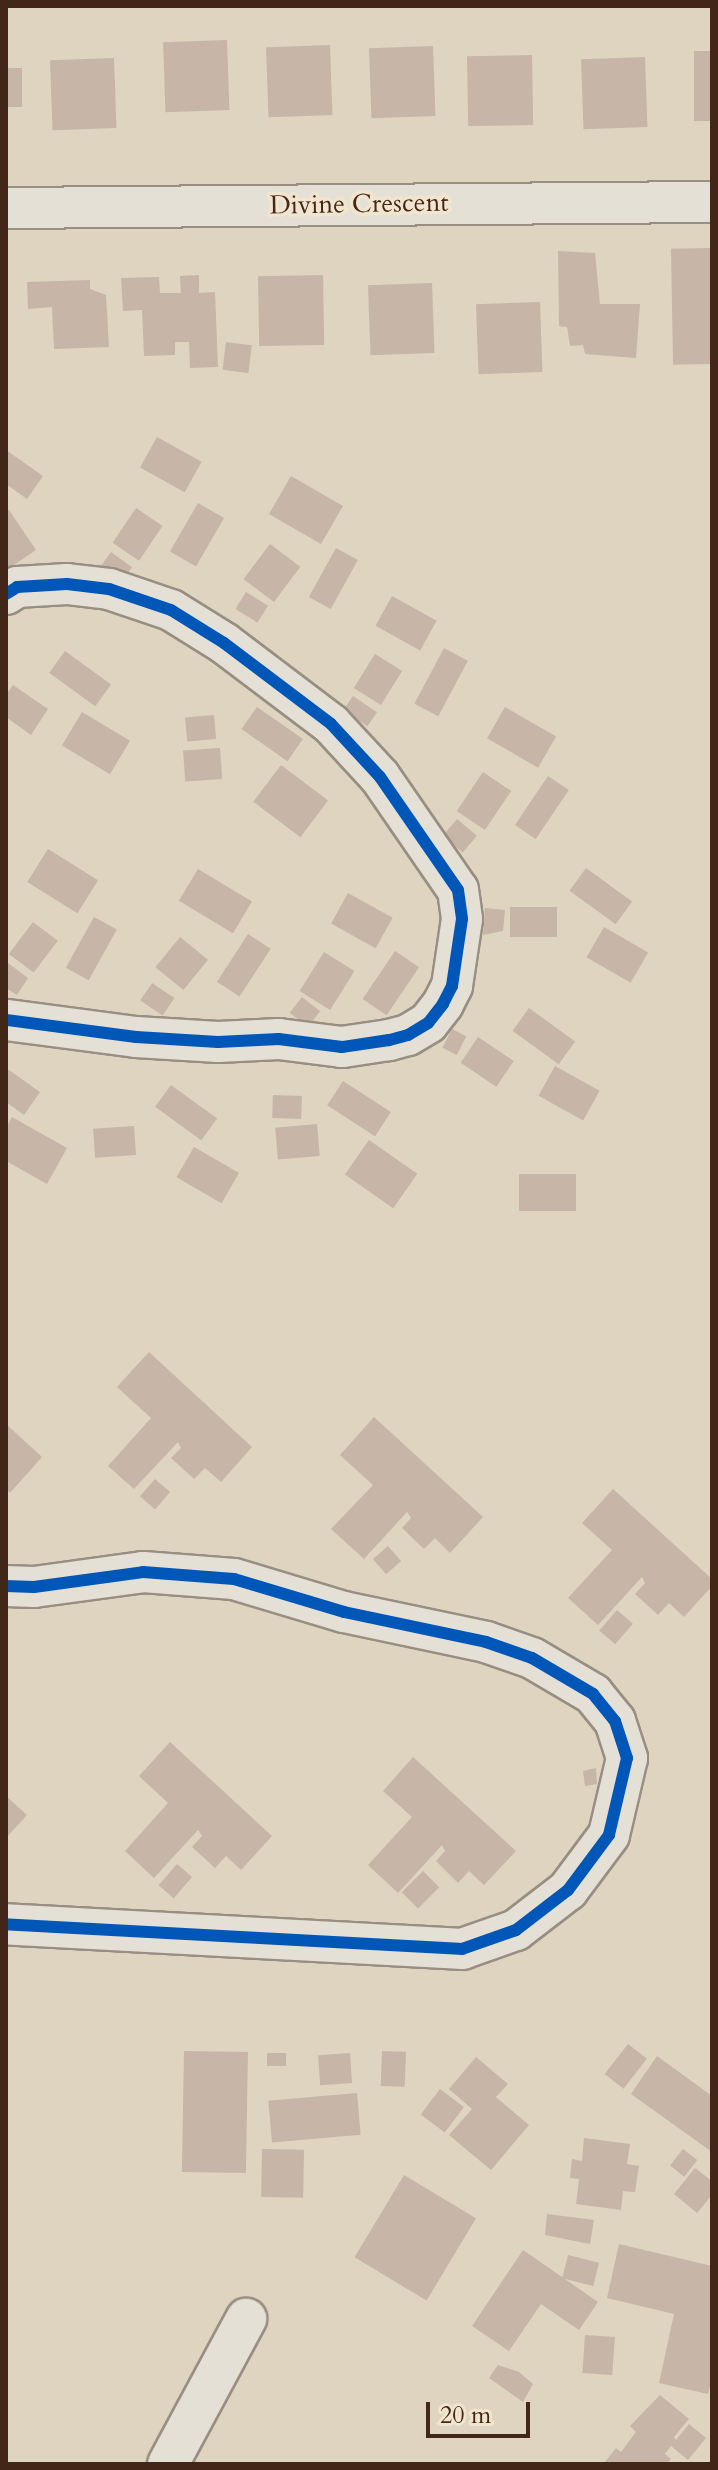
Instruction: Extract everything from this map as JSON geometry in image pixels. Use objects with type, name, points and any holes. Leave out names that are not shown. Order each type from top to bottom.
[{"type":"street","name":"Divine Crescent","points":[[6,208],[712,202]]},
{"type":"street","points":[[6,594],[17,587],[67,584],[109,589],[171,610],[224,643],[331,724],[380,777],[458,890],[462,919],[452,986],[443,1004],[428,1023],[408,1035],[389,1040],[342,1047],[279,1039],[218,1042],[136,1037],[6,1020]]},
{"type":"street","points":[[6,1586],[34,1587],[143,1572],[234,1579],[344,1612],[486,1642],[532,1658],[593,1694],[615,1721],[627,1758],[609,1835],[568,1890],[516,1930],[462,1949],[6,1924]]},
{"type":"street","points":[[168,2464],[246,2319]]},
{"type":"building","points":[[227,40],[229,110],[165,112],[163,42]]},
{"type":"building","points":[[330,45],[332,115],[268,117],[266,47]]},
{"type":"building","points":[[433,46],[435,116],[371,118],[369,48]]},
{"type":"building","points":[[694,51],[712,51],[712,121],[694,121]]},
{"type":"building","points":[[532,55],[533,125],[468,126],[467,56]]},
{"type":"building","points":[[645,57],[647,127],[583,129],[581,59]]},
{"type":"building","points":[[114,58],[116,128],[52,130],[50,60]]},
{"type":"building","points":[[6,68],[22,68],[22,107],[6,107]]},
{"type":"building","points":[[710,248],[712,364],[673,365],[671,249]]},
{"type":"building","points":[[558,251],[595,253],[600,304],[640,304],[636,358],[585,354],[583,345],[570,346],[567,327],[559,326]]},
{"type":"building","points":[[199,275],[199,293],[215,292],[218,367],[190,368],[189,342],[175,342],[175,355],[144,356],[142,310],[123,311],[121,278],[159,277],[160,293],[181,293],[180,276]]},
{"type":"building","points":[[323,275],[324,345],[259,346],[258,276]]},
{"type":"building","points":[[90,280],[90,289],[106,295],[109,347],[54,349],[52,307],[28,309],[27,282]]},
{"type":"building","points":[[432,283],[434,353],[370,355],[368,285]]},
{"type":"building","points":[[540,302],[542,372],[478,374],[476,304]]},
{"type":"building","points":[[226,342],[252,345],[248,373],[223,370]]},
{"type":"building","points":[[157,437],[202,462],[185,492],[140,468]]},
{"type":"building","points":[[6,450],[43,476],[27,499],[6,484]]},
{"type":"building","points":[[291,476],[343,506],[321,544],[269,514]]},
{"type":"building","points":[[198,503],[224,518],[196,566],[170,551]]},
{"type":"building","points":[[136,508],[163,526],[139,561],[113,543]]},
{"type":"building","points":[[9,510],[36,550],[8,569],[6,512]]},
{"type":"building","points":[[270,544],[300,567],[274,602],[244,579]]},
{"type":"building","points":[[336,548],[358,560],[331,609],[309,597]]},
{"type":"building","points":[[111,552],[132,567],[121,582],[100,567]]},
{"type":"building","points":[[246,592],[268,606],[257,623],[235,609]]},
{"type":"building","points":[[392,596],[437,621],[420,650],[376,626]]},
{"type":"building","points":[[444,648],[468,661],[438,716],[414,704]]},
{"type":"building","points":[[65,651],[111,685],[95,706],[49,673]]},
{"type":"building","points":[[375,654],[402,671],[381,705],[354,688]]},
{"type":"building","points":[[13,685],[48,709],[31,735],[6,717],[6,695]]},
{"type":"building","points":[[353,696],[377,712],[368,726],[343,710]]},
{"type":"building","points":[[257,707],[303,739],[287,761],[242,729]]},
{"type":"building","points":[[505,707],[556,736],[538,768],[487,738]]},
{"type":"building","points":[[82,712],[130,741],[110,774],[62,745]]},
{"type":"building","points":[[214,715],[216,739],[187,741],[185,718]]},
{"type":"building","points":[[220,748],[222,779],[185,782],[183,751]]},
{"type":"building","points":[[281,765],[328,801],[300,837],[253,802]]},
{"type":"building","points":[[483,772],[511,791],[485,830],[457,811]]},
{"type":"building","points":[[548,776],[569,790],[536,839],[515,825]]},
{"type":"building","points":[[457,819],[477,836],[463,853],[443,836]]},
{"type":"building","points":[[48,849],[98,880],[77,913],[27,882]]},
{"type":"building","points":[[586,868],[632,902],[616,924],[570,891]]},
{"type":"building","points":[[198,869],[252,901],[233,933],[179,901]]},
{"type":"building","points":[[348,893],[393,918],[376,948],[331,924]]},
{"type":"building","points":[[510,907],[557,907],[557,937],[510,937]]},
{"type":"building","points":[[485,908],[505,910],[503,931],[483,935]]},
{"type":"building","points":[[94,917],[117,930],[89,980],[66,968]]},
{"type":"building","points":[[33,922],[58,941],[34,973],[9,954]]},
{"type":"building","points":[[604,927],[648,952],[631,983],[586,957]]},
{"type":"building","points":[[248,934],[271,949],[240,997],[217,982]]},
{"type":"building","points":[[180,937],[208,960],[183,990],[155,967]]},
{"type":"building","points":[[395,951],[419,967],[387,1015],[363,999]]},
{"type":"building","points":[[324,952],[355,971],[330,1010],[300,991]]},
{"type":"building","points":[[8,963],[28,978],[17,995],[6,988]]},
{"type":"building","points":[[152,983],[174,998],[163,1016],[140,1000]]},
{"type":"building","points":[[302,997],[320,1011],[308,1027],[290,1013]]},
{"type":"building","points":[[529,1008],[575,1042],[559,1064],[513,1031]]},
{"type":"building","points":[[452,1029],[466,1036],[457,1055],[442,1048]]},
{"type":"building","points":[[478,1037],[514,1061],[496,1087],[461,1063]]},
{"type":"building","points":[[555,1066],[600,1091],[583,1120],[539,1096]]},
{"type":"building","points":[[6,1068],[40,1092],[24,1115],[6,1102]]},
{"type":"building","points":[[343,1081],[391,1112],[375,1136],[327,1105]]},
{"type":"building","points":[[171,1085],[217,1119],[201,1140],[155,1107]]},
{"type":"building","points":[[273,1095],[302,1096],[301,1119],[272,1118]]},
{"type":"building","points":[[12,1117],[67,1148],[47,1184],[6,1161],[6,1128]]},
{"type":"building","points":[[317,1124],[320,1156],[278,1160],[275,1128]]},
{"type":"building","points":[[134,1126],[136,1155],[95,1158],[93,1129]]},
{"type":"building","points":[[369,1140],[417,1174],[393,1208],[345,1174]]},
{"type":"building","points":[[194,1147],[239,1173],[222,1203],[176,1177]]},
{"type":"building","points":[[519,1174],[576,1174],[576,1211],[519,1211]]},
{"type":"building","points":[[149,1352],[252,1447],[221,1482],[205,1468],[194,1479],[171,1458],[181,1448],[178,1442],[134,1489],[108,1466],[151,1418],[117,1387]]},
{"type":"building","points":[[374,1417],[483,1517],[450,1553],[435,1538],[424,1549],[402,1528],[411,1518],[407,1512],[364,1559],[331,1529],[373,1485],[340,1455]]},
{"type":"building","points":[[6,1424],[42,1457],[10,1493],[6,1489]]},
{"type":"building","points":[[155,1479],[170,1492],[155,1509],[140,1496]]},
{"type":"building","points":[[613,1489],[712,1579],[712,1586],[684,1617],[669,1603],[658,1615],[635,1594],[645,1583],[642,1577],[598,1625],[568,1598],[612,1550],[582,1523]]},
{"type":"building","points":[[388,1546],[401,1561],[386,1574],[373,1559]]},
{"type":"building","points":[[617,1610],[633,1624],[615,1644],[599,1630]]},
{"type":"building","points":[[170,1742],[272,1836],[241,1870],[226,1856],[215,1868],[192,1847],[202,1836],[198,1830],[154,1878],[125,1851],[168,1803],[139,1776]]},
{"type":"building","points":[[413,1757],[516,1851],[484,1885],[469,1871],[458,1883],[436,1861],[445,1851],[442,1845],[398,1893],[368,1865],[412,1817],[383,1791]]},
{"type":"building","points":[[596,1768],[597,1784],[585,1786],[583,1771]]},
{"type":"building","points":[[6,1796],[27,1815],[6,1838]]},
{"type":"building","points":[[177,1864],[192,1877],[174,1898],[159,1885]]},
{"type":"building","points":[[423,1871],[439,1887],[418,1908],[402,1892]]},
{"type":"building","points":[[628,2044],[647,2059],[624,2089],[605,2074]]},
{"type":"building","points":[[184,2051],[248,2052],[246,2173],[182,2172]]},
{"type":"building","points":[[382,2051],[406,2052],[405,2087],[381,2086]]},
{"type":"building","points":[[267,2053],[286,2053],[286,2066],[267,2066]]},
{"type":"building","points":[[350,2053],[352,2083],[320,2085],[318,2055]]},
{"type":"building","points":[[657,2056],[712,2096],[712,2152],[631,2094]]},
{"type":"building","points":[[476,2057],[508,2084],[496,2097],[529,2125],[491,2170],[449,2135],[472,2109],[449,2089]]},
{"type":"building","points":[[440,2089],[464,2107],[445,2133],[421,2115]]},
{"type":"building","points":[[357,2093],[361,2135],[272,2143],[268,2101]]},
{"type":"building","points":[[584,2138],[630,2144],[627,2164],[639,2166],[635,2192],[623,2191],[621,2210],[576,2204],[579,2179],[570,2178],[572,2159],[582,2161]]},
{"type":"building","points":[[262,2149],[304,2150],[303,2198],[261,2197]]},
{"type":"building","points":[[683,2149],[697,2160],[684,2177],[670,2166]]},
{"type":"building","points":[[695,2168],[712,2181],[712,2195],[697,2213],[674,2194]]},
{"type":"building","points":[[404,2175],[476,2218],[427,2301],[355,2257]]},
{"type":"building","points":[[547,2214],[594,2220],[590,2244],[545,2235]]},
{"type":"building","points":[[619,2244],[712,2266],[712,2378],[708,2394],[659,2383],[674,2314],[607,2298]]},
{"type":"building","points":[[523,2250],[598,2302],[579,2330],[541,2304],[509,2351],[472,2326]]},
{"type":"building","points":[[568,2255],[599,2263],[593,2286],[562,2278]]},
{"type":"building","points":[[585,2335],[615,2337],[612,2375],[582,2373]]},
{"type":"building","points":[[498,2365],[519,2372],[533,2384],[523,2402],[489,2378]]},
{"type":"building","points":[[660,2395],[689,2419],[674,2437],[676,2440],[689,2424],[706,2438],[688,2460],[671,2446],[665,2454],[671,2459],[667,2464],[604,2463],[616,2448],[621,2452],[636,2432],[630,2426]]},
{"type":"cycle path","points":[[6,594],[17,587],[67,584],[109,589],[171,610],[224,643],[331,724],[380,777],[458,890],[462,919],[452,986],[443,1004],[428,1023],[408,1035],[389,1040],[342,1047],[279,1039],[218,1042],[136,1037],[6,1020]]},
{"type":"cycle path","points":[[6,1586],[34,1587],[143,1572],[234,1579],[344,1612],[486,1642],[532,1658],[593,1694],[615,1721],[627,1758],[609,1835],[568,1890],[516,1930],[462,1949],[6,1924]]}]
